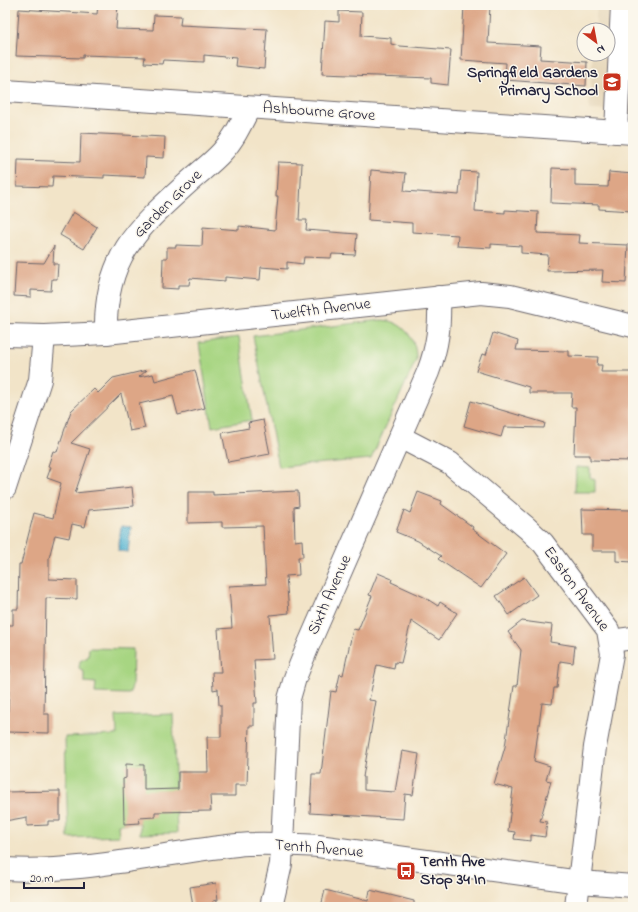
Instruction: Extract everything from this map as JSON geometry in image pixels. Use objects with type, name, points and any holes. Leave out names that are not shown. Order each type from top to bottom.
[{"type":"street","points":[[622,5],[624,132]]},
{"type":"street","name":"Ashbourne Grove","points":[[5,91],[624,132]]},
{"type":"street","name":"Garden Grove","points":[[106,333],[106,307],[109,288],[116,266],[128,245],[141,227],[160,208],[222,152],[236,133],[249,108]]},
{"type":"street","name":"Twelfth Avenue","points":[[5,335],[44,336],[106,333],[439,296],[481,293],[510,296],[633,326]]},
{"type":"street","name":"Sixth Avenue","points":[[271,907],[281,864],[289,699],[295,678],[435,353],[440,319],[439,296]]},
{"type":"street","points":[[5,488],[40,380],[44,336]]},
{"type":"street","name":"Easton Avenue","points":[[400,437],[450,463],[542,543],[601,618],[608,630],[611,641],[611,660],[595,747],[576,907]]},
{"type":"street","points":[[611,641],[633,638]]},
{"type":"street","name":"Tenth Avenue","points":[[5,869],[57,870],[238,845],[282,844],[318,846],[580,882],[633,886]]},
{"type":"shaded area","name":"Springfield Gardens Primary School","points":[[597,5],[633,5],[633,111],[589,110],[592,62],[616,62],[616,22],[596,22]]},
{"type":"green space","points":[[380,320],[395,323],[407,332],[414,344],[416,360],[371,459],[279,467],[253,336]]},
{"type":"green space","points":[[239,337],[252,420],[212,427],[199,343]]},
{"type":"green space","points":[[576,467],[590,468],[590,477],[595,480],[595,492],[575,492]]},
{"type":"green space","points":[[89,648],[133,649],[132,687],[129,694],[95,693],[96,683],[84,682],[84,672],[79,668],[80,661],[88,657]]},
{"type":"green space","points":[[173,714],[177,833],[140,834],[140,823],[118,824],[119,836],[68,838],[65,737],[117,735],[116,716]]},
{"type":"water","points":[[121,526],[131,527],[128,552],[118,551]]},
{"type":"building","points":[[98,5],[118,5],[116,29],[153,30],[154,15],[181,16],[180,25],[267,29],[264,69],[235,66],[236,58],[204,55],[204,62],[163,60],[162,64],[144,63],[145,57],[83,55],[83,58],[16,56],[19,9],[97,14]]},
{"type":"building","points":[[464,5],[490,5],[488,43],[541,46],[540,59],[587,62],[586,86],[505,80],[506,63],[461,60]]},
{"type":"building","points":[[339,11],[362,12],[361,36],[391,38],[391,44],[400,46],[451,50],[448,85],[431,83],[431,78],[322,74],[325,21],[339,22]]},
{"type":"building","points":[[81,133],[165,137],[164,158],[146,157],[145,177],[104,175],[104,178],[53,176],[52,187],[17,186],[18,160],[80,162]]},
{"type":"building","points":[[278,162],[302,163],[299,220],[307,220],[306,230],[357,234],[355,255],[332,254],[331,258],[304,257],[303,264],[287,262],[287,269],[261,267],[260,280],[225,277],[225,281],[190,278],[189,285],[178,285],[178,289],[162,288],[163,258],[167,258],[167,247],[176,247],[176,245],[202,246],[203,227],[239,230],[239,226],[275,230],[278,196],[276,196]]},
{"type":"building","points":[[552,168],[575,169],[575,186],[608,187],[609,172],[633,174],[632,211],[599,209],[599,205],[551,203]]},
{"type":"building","points":[[371,170],[406,173],[404,191],[459,195],[461,171],[477,172],[475,211],[505,213],[505,210],[538,212],[537,233],[580,235],[579,243],[628,245],[626,283],[602,282],[603,270],[547,271],[548,255],[521,253],[521,246],[491,244],[491,248],[457,246],[458,235],[412,232],[412,223],[368,220]]},
{"type":"building","points":[[73,212],[97,227],[84,249],[60,235]]},
{"type":"building","points":[[54,246],[53,264],[58,264],[57,279],[52,279],[51,291],[31,290],[31,297],[14,296],[16,262],[44,263]]},
{"type":"building","points":[[493,333],[518,341],[516,350],[569,351],[569,356],[598,357],[597,365],[602,365],[601,372],[633,372],[633,461],[590,460],[590,455],[574,455],[576,407],[571,407],[572,393],[529,393],[529,387],[476,371],[482,354],[486,355]]},
{"type":"building","points":[[147,370],[139,377],[153,374],[155,381],[195,370],[205,408],[178,415],[173,396],[139,404],[145,428],[130,431],[121,394],[71,443],[90,449],[75,493],[132,487],[134,506],[89,510],[85,527],[72,524],[69,538],[55,535],[49,558],[49,579],[77,580],[77,599],[46,598],[44,714],[49,714],[49,733],[7,732],[10,666],[7,665],[9,641],[5,641],[5,625],[13,625],[13,609],[18,609],[19,564],[21,564],[34,513],[53,518],[61,483],[47,478],[51,467],[48,466],[53,451],[57,452],[71,411],[94,389],[98,393],[113,378]]},
{"type":"building","points":[[471,401],[545,423],[544,428],[504,427],[501,437],[464,426]]},
{"type":"building","points":[[263,420],[270,454],[228,462],[222,433],[249,428],[248,423]]},
{"type":"building","points":[[298,491],[299,506],[294,507],[295,541],[302,540],[303,557],[298,557],[299,575],[286,576],[289,613],[270,615],[273,659],[254,660],[257,703],[254,703],[254,726],[249,726],[247,785],[235,785],[235,796],[210,796],[211,811],[155,812],[155,817],[139,818],[140,823],[124,824],[123,779],[126,778],[126,764],[144,765],[144,790],[178,789],[178,772],[208,772],[207,737],[221,737],[221,705],[219,705],[218,689],[213,690],[212,672],[221,672],[218,629],[232,628],[229,586],[266,584],[263,526],[222,527],[222,522],[188,523],[188,492],[213,492],[213,495]]},
{"type":"building","points":[[418,492],[442,501],[441,504],[473,527],[472,529],[506,554],[481,588],[438,559],[441,556],[418,541],[396,532],[404,510],[410,513]]},
{"type":"building","points":[[582,509],[633,510],[633,562],[616,561],[616,551],[592,551],[592,535],[583,535]]},
{"type":"building","points":[[378,573],[392,579],[391,582],[424,597],[438,606],[440,602],[457,613],[439,640],[411,621],[401,663],[395,662],[394,669],[377,665],[369,700],[376,701],[363,777],[364,790],[395,792],[402,751],[419,754],[413,795],[405,794],[403,819],[310,813],[312,774],[321,774],[331,691],[336,692],[340,674],[343,675],[353,629],[358,630],[372,596],[369,595]]},
{"type":"building","points":[[524,577],[537,595],[509,615],[496,596]]},
{"type":"building","points":[[522,621],[552,625],[550,642],[575,646],[573,663],[560,661],[557,688],[554,688],[552,704],[542,703],[534,761],[550,766],[546,780],[551,781],[540,821],[547,822],[545,837],[531,835],[531,841],[514,839],[515,832],[508,831],[513,789],[494,784],[505,747],[514,686],[517,686],[521,650],[508,632]]},
{"type":"building","points":[[60,791],[60,821],[48,821],[48,825],[27,826],[27,817],[5,821],[5,792]]},
{"type":"building","points":[[216,883],[218,900],[213,901],[214,907],[193,907],[190,887]]},
{"type":"building","points":[[325,890],[368,901],[370,890],[414,901],[414,907],[321,907]]},
{"type":"place","name":"Springfield Gardens Primary School","points":[[612,82]]},
{"type":"place","name":"Tenth Ave Stop 34 In","points":[[406,871]]}]
